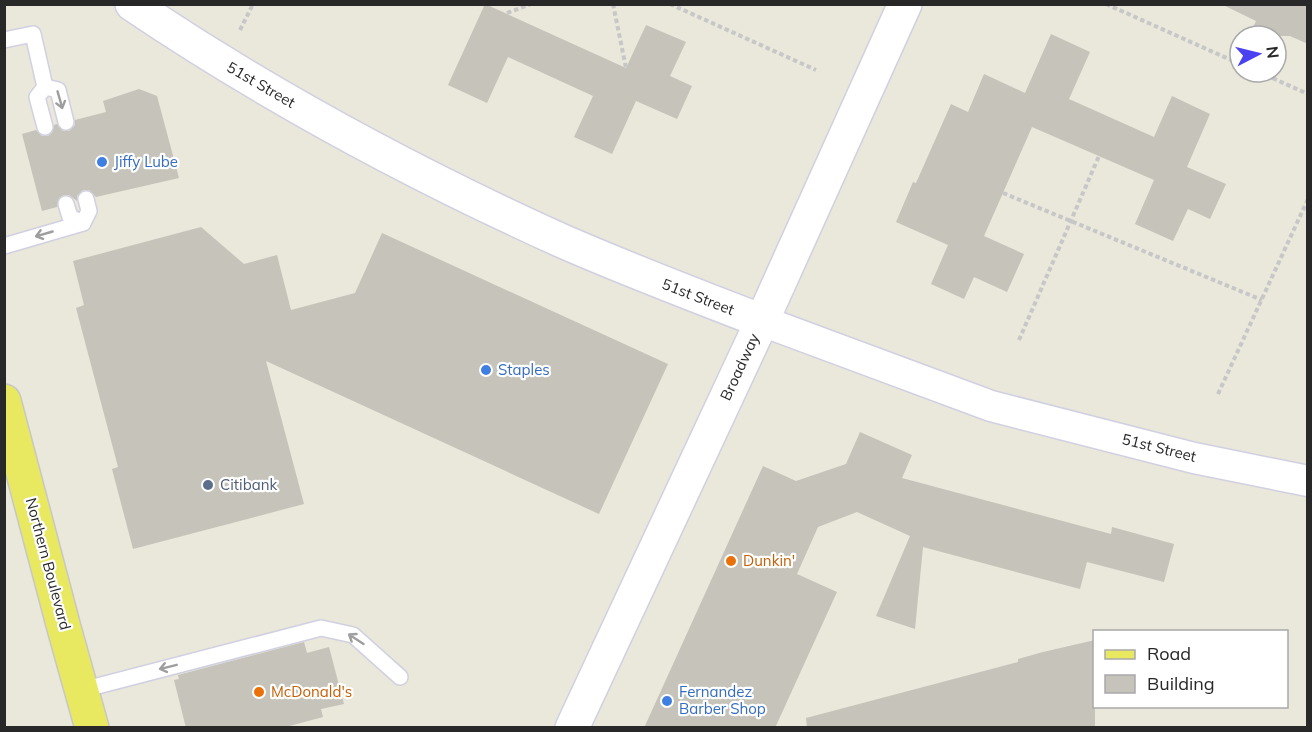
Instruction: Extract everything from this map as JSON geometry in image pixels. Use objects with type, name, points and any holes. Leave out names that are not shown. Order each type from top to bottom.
[{"type":"main road","name":"51st Street","points":[[132,4],[223,63],[295,105],[463,194],[637,273],[762,321]]},
{"type":"main road","name":"Broadway","points":[[572,728],[762,321],[905,4]]},
{"type":"main road","name":"Northern Boulevard","points":[[4,401],[92,728]]},
{"type":"street","name":"51st Street","points":[[762,321],[991,406],[1194,458],[1308,481]]},
{"type":"lane","points":[[4,40],[33,34],[45,87]]},
{"type":"lane","points":[[45,87],[58,90],[66,122]]},
{"type":"lane","points":[[45,87],[37,97],[45,127]]},
{"type":"lane","points":[[4,246],[83,223],[89,211],[87,199]]},
{"type":"lane","points":[[66,204],[70,217],[83,223]]},
{"type":"lane","points":[[82,690],[321,628],[353,635],[400,676]]},
{"type":"path","points":[[507,13],[531,4]]},
{"type":"path","points":[[613,4],[626,68]]},
{"type":"path","points":[[670,4],[816,70]]},
{"type":"path","points":[[1106,4],[1228,59]]},
{"type":"path","points":[[1286,84],[1308,94]]},
{"type":"path","points":[[1019,340],[1098,156]]},
{"type":"path","points":[[1003,193],[1262,300]]},
{"type":"path","points":[[1218,394],[1308,199]]},
{"type":"building","points":[[485,4],[626,68],[646,25],[686,42],[670,76],[692,86],[677,119],[636,101],[612,154],[574,137],[593,96],[508,57],[487,103],[448,85]]},
{"type":"building","points":[[1221,4],[1308,4],[1308,44],[1288,36],[1288,24],[1255,24],[1256,21]]},
{"type":"building","points":[[1051,34],[1090,52],[1069,99],[1154,137],[1172,96],[1210,114],[1187,167],[1226,184],[1210,219],[1188,209],[1173,241],[1135,224],[1154,180],[1032,127],[984,236],[1024,254],[1007,292],[974,277],[964,299],[931,284],[948,245],[896,222],[951,104],[968,112],[984,74],[1025,93]]},
{"type":"building","name":"Jiffy Lube","points":[[139,89],[157,96],[179,178],[96,197],[89,190],[83,190],[77,196],[77,201],[69,195],[64,195],[59,198],[57,207],[42,211],[22,134],[36,130],[42,136],[48,136],[57,124],[63,131],[69,131],[75,125],[75,120],[106,112],[103,101]]},
{"type":"building","points":[[201,227],[244,264],[277,255],[291,310],[355,293],[382,233],[668,364],[599,514],[266,361],[304,504],[133,549],[112,469],[118,467],[76,308],[84,305],[73,261]]},
{"type":"building","points":[[860,432],[912,455],[902,478],[1111,534],[1112,527],[1174,544],[1164,582],[1087,562],[1080,589],[923,547],[915,629],[876,616],[910,536],[857,512],[818,527],[797,574],[837,592],[775,728],[644,728],[763,466],[796,481],[846,464]]},
{"type":"building","points":[[1093,640],[1095,728],[807,728],[806,718],[1018,662],[1018,659]]},
{"type":"building","name":"McDonald's","points":[[304,642],[307,653],[329,647],[344,704],[321,709],[323,717],[282,728],[186,728],[174,680],[179,679],[178,675]]},
{"type":"place","name":"Jiffy Lube","points":[[102,162]]},
{"type":"place","name":"Staples","points":[[486,370]]},
{"type":"place","name":"Citibank","points":[[208,485]]},
{"type":"place","name":"Dunkin'","points":[[731,561]]},
{"type":"place","name":"McDonald's","points":[[259,692]]},
{"type":"place","name":"Fernandez Barber Shop","points":[[667,701]]}]
